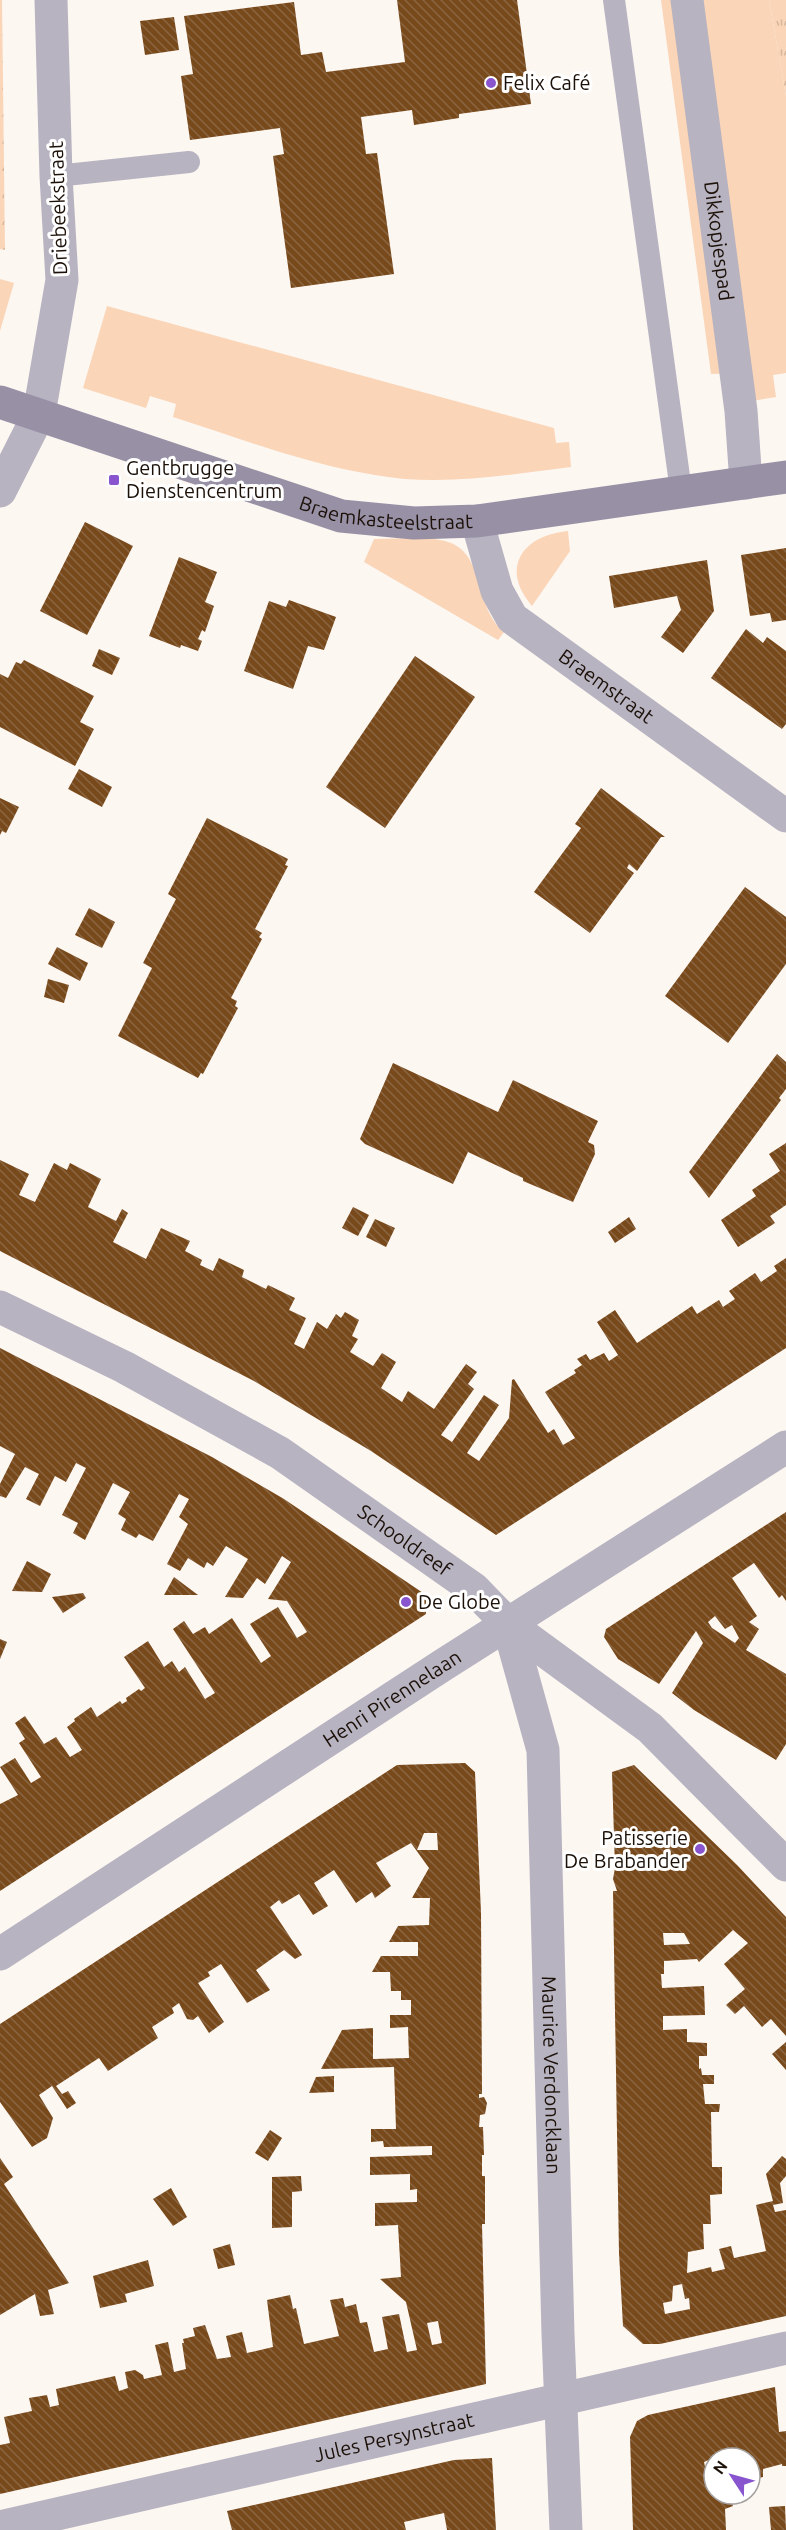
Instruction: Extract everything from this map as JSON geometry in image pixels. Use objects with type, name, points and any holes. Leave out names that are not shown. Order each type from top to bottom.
[{"type":"street","name":"Driebeekstraat","points":[[0,491],[39,414],[62,280],[56,176],[51,0]]},
{"type":"street","name":"Dikkopjespad","points":[[687,0],[741,411],[746,483]]},
{"type":"street","name":"Braemkasteelstraat","points":[[0,402],[341,516],[414,523],[477,521],[786,477]]},
{"type":"street","name":"Braemstraat","points":[[477,521],[497,591],[512,618],[786,816]]},
{"type":"street","name":"Schooldreef","points":[[0,1307],[124,1367],[280,1453],[474,1589],[508,1624],[650,1728],[786,1865]]},
{"type":"street","name":"Henri Pirennelaan","points":[[0,1954],[508,1624],[786,1447]]},
{"type":"street","name":"Maurice Verdoncklaan","points":[[508,1624],[543,1750],[560,2401],[566,2530]]},
{"type":"street","name":"Jules Persynstraat","points":[[0,2527],[786,2348]]},
{"type":"lane","points":[[614,0],[681,491]]},
{"type":"lane","points":[[56,176],[189,162]]},
{"type":"green space","points":[[0,0],[2,0],[5,250],[0,249]]},
{"type":"green space","points":[[661,0],[769,0],[786,96],[786,373],[773,375],[776,397],[752,401],[744,373],[711,374]]},
{"type":"green space","points":[[769,0],[786,0],[786,96]]},
{"type":"green space","points":[[0,279],[14,283],[0,331]]},
{"type":"green space","points":[[107,306],[554,428],[556,443],[569,442],[571,467],[448,480],[375,475],[298,457],[173,417],[176,404],[150,396],[146,408],[83,388]]},
{"type":"green space","points":[[568,531],[570,551],[532,606],[522,592],[517,579],[517,567],[521,556],[528,546],[539,539]]},
{"type":"green space","points":[[374,539],[428,539],[445,541],[458,547],[468,556],[488,609],[494,621],[504,632],[498,640],[364,562]]},
{"type":"building","points":[[397,0],[517,0],[531,104],[459,114],[459,118],[414,125],[412,110],[361,117],[366,154],[377,153],[394,274],[291,288],[273,156],[284,154],[280,128],[190,140],[181,76],[193,74],[184,16],[294,2],[301,55],[322,52],[326,72],[405,62]]},
{"type":"building","points":[[174,17],[179,50],[145,55],[140,21]]},
{"type":"building","points":[[85,522],[133,546],[87,635],[40,611]]},
{"type":"building","points":[[786,548],[786,620],[772,622],[770,613],[750,616],[741,555]]},
{"type":"building","points":[[179,557],[217,572],[205,602],[214,606],[205,632],[202,630],[198,639],[202,641],[198,651],[181,645],[180,648],[149,636]]},
{"type":"building","points":[[707,560],[714,611],[683,653],[661,637],[681,610],[677,596],[614,608],[609,576]]},
{"type":"building","points":[[289,600],[336,617],[324,650],[308,646],[293,689],[244,671],[269,601],[286,607]]},
{"type":"building","points":[[746,629],[763,643],[767,637],[786,651],[786,724],[782,729],[711,678]]},
{"type":"building","points":[[99,649],[120,658],[112,675],[92,666]]},
{"type":"building","points":[[415,656],[475,697],[385,828],[326,787]]},
{"type":"building","points":[[24,660],[94,696],[80,722],[94,729],[75,766],[0,727],[0,674],[8,678],[16,662],[21,664]]},
{"type":"building","points":[[79,769],[112,787],[102,807],[68,789]]},
{"type":"building","points":[[601,788],[665,837],[661,837],[637,871],[629,864],[627,868],[634,873],[590,933],[534,892],[581,828],[575,824]]},
{"type":"building","points":[[0,798],[19,807],[6,833],[2,831],[0,835]]},
{"type":"building","points":[[207,818],[288,859],[285,865],[288,866],[255,929],[262,933],[259,937],[262,939],[231,998],[237,1001],[235,1006],[238,1008],[203,1074],[201,1073],[198,1078],[118,1036],[152,968],[143,963],[176,899],[168,894]]},
{"type":"building","points":[[745,887],[786,917],[786,964],[728,1043],[665,996]]},
{"type":"building","points":[[89,908],[115,922],[102,948],[75,935]]},
{"type":"building","points":[[57,947],[88,963],[80,981],[48,964]]},
{"type":"building","points":[[48,979],[69,985],[64,1003],[44,997]]},
{"type":"building","points":[[777,1054],[786,1062],[786,1089],[779,1098],[781,1100],[709,1198],[689,1172]]},
{"type":"building","points":[[393,1063],[498,1112],[513,1080],[598,1121],[588,1142],[594,1145],[595,1154],[573,1202],[523,1181],[523,1178],[468,1152],[453,1184],[365,1144],[360,1139]]},
{"type":"building","points":[[786,1143],[786,1205],[770,1216],[775,1223],[738,1247],[721,1220],[756,1196],[752,1190],[780,1171],[769,1154]]},
{"type":"building","points":[[0,1160],[29,1174],[19,1195],[35,1202],[54,1163],[67,1170],[70,1163],[101,1179],[88,1207],[116,1221],[122,1209],[128,1213],[113,1242],[146,1259],[161,1228],[190,1241],[185,1251],[202,1260],[200,1265],[213,1271],[219,1258],[244,1270],[242,1277],[266,1289],[268,1285],[295,1298],[289,1310],[306,1318],[294,1344],[304,1349],[317,1322],[327,1329],[336,1314],[341,1318],[345,1312],[359,1320],[352,1336],[358,1339],[350,1352],[373,1366],[382,1353],[396,1362],[381,1388],[402,1402],[408,1391],[434,1409],[466,1364],[477,1372],[468,1384],[474,1389],[441,1435],[452,1442],[484,1395],[499,1405],[467,1453],[479,1461],[509,1418],[512,1380],[514,1379],[548,1433],[554,1429],[563,1445],[575,1438],[545,1392],[576,1373],[574,1370],[582,1365],[577,1359],[586,1354],[590,1360],[604,1353],[609,1361],[618,1355],[597,1322],[615,1310],[637,1343],[692,1306],[697,1314],[719,1300],[723,1307],[735,1299],[729,1291],[755,1273],[761,1282],[777,1271],[774,1266],[786,1258],[786,1348],[496,1535],[371,1451],[254,1381],[0,1251]]},
{"type":"building","points":[[353,1207],[369,1215],[358,1236],[342,1228]]},
{"type":"building","points":[[629,1217],[636,1229],[615,1243],[608,1232]]},
{"type":"building","points":[[375,1219],[395,1228],[386,1247],[366,1237]]},
{"type":"building","points":[[0,1348],[212,1457],[284,1499],[426,1595],[426,1614],[0,1891],[0,1804],[18,1795],[0,1767],[15,1758],[31,1783],[41,1777],[19,1743],[25,1739],[15,1723],[25,1716],[44,1744],[56,1737],[70,1757],[82,1750],[67,1727],[75,1721],[74,1719],[91,1707],[97,1717],[120,1701],[122,1704],[127,1701],[126,1698],[139,1689],[141,1691],[145,1688],[124,1657],[148,1641],[164,1667],[172,1661],[179,1672],[185,1667],[205,1699],[215,1693],[173,1629],[184,1621],[193,1634],[205,1627],[209,1634],[232,1618],[261,1663],[271,1656],[250,1624],[278,1607],[297,1638],[307,1632],[287,1601],[268,1599],[291,1562],[282,1556],[265,1584],[257,1578],[243,1598],[225,1597],[248,1559],[226,1546],[213,1566],[207,1562],[204,1568],[188,1558],[180,1571],[167,1564],[188,1524],[179,1517],[189,1499],[179,1494],[153,1541],[139,1534],[136,1538],[121,1530],[126,1519],[118,1514],[130,1492],[113,1483],[85,1540],[73,1533],[78,1523],[62,1515],[86,1468],[76,1463],[66,1482],[55,1476],[40,1506],[26,1499],[39,1474],[25,1467],[6,1498],[0,1496],[0,1484],[15,1454],[0,1446]]},
{"type":"building","points":[[786,1512],[786,1601],[782,1595],[779,1598],[754,1563],[732,1578],[757,1616],[749,1622],[759,1629],[746,1650],[786,1674],[786,1744],[776,1760],[694,1710],[672,1693],[703,1643],[696,1631],[659,1684],[618,1659],[604,1637],[606,1629]],"holes":[[[715,1616],[725,1629],[732,1625],[739,1638],[735,1643],[712,1628],[708,1622]]]},
{"type":"building","points":[[27,1561],[51,1574],[42,1592],[12,1591]]},
{"type":"building","points":[[174,1577],[198,1595],[164,1595]]},
{"type":"building","points":[[83,1593],[86,1598],[63,1613],[52,1597]]},
{"type":"building","points":[[0,1639],[7,1642],[0,1659]]},
{"type":"building","points":[[465,1763],[475,1772],[481,1913],[482,2094],[479,2094],[479,2098],[484,2097],[487,2103],[485,2114],[480,2115],[479,2127],[483,2127],[482,2176],[485,2176],[485,2224],[482,2224],[486,2384],[0,2494],[0,2445],[10,2443],[4,2417],[32,2411],[29,2398],[47,2395],[50,2407],[59,2405],[56,2389],[115,2376],[119,2391],[128,2388],[125,2372],[135,2370],[143,2375],[144,2379],[162,2375],[155,2345],[168,2342],[174,2372],[186,2369],[183,2339],[195,2336],[193,2328],[205,2325],[217,2359],[231,2357],[226,2336],[242,2332],[247,2353],[273,2347],[267,2300],[290,2295],[293,2309],[296,2308],[304,2344],[339,2336],[330,2300],[343,2298],[345,2307],[356,2304],[360,2323],[367,2322],[374,2352],[388,2349],[382,2317],[399,2314],[407,2352],[417,2350],[406,2302],[380,2279],[401,2277],[398,2225],[375,2226],[375,2203],[417,2202],[417,2189],[410,2190],[410,2174],[370,2175],[370,2157],[432,2155],[432,2146],[384,2147],[383,2141],[371,2142],[371,2129],[396,2129],[394,2067],[321,2069],[342,2030],[373,2028],[373,2059],[409,2058],[408,2027],[390,2028],[390,2015],[411,2015],[411,2000],[401,2000],[401,1991],[391,1991],[390,1972],[372,1972],[381,1956],[418,1956],[418,1942],[389,1942],[398,1926],[429,1925],[430,1898],[412,1898],[429,1868],[411,1843],[376,1863],[391,1886],[375,1898],[372,1892],[356,1903],[334,1870],[314,1883],[328,1906],[313,1915],[299,1894],[282,1904],[279,1900],[270,1907],[302,1955],[295,1959],[284,1950],[256,1970],[270,1990],[247,2003],[221,1964],[208,1972],[210,1976],[198,1983],[224,2022],[209,2033],[198,2016],[193,2020],[187,2019],[179,2003],[172,2008],[174,2013],[152,2027],[158,2038],[108,2071],[99,2058],[56,2086],[62,2094],[68,2091],[76,2103],[67,2109],[52,2086],[39,2095],[53,2118],[47,2138],[32,2147],[0,2102],[0,2024],[397,1765]],"holes":[[[424,1833],[437,1833],[438,1850],[417,1850]],[[438,2321],[442,2343],[432,2345],[427,2323]]]},
{"type":"building","points":[[634,1765],[737,1865],[786,1917],[786,2036],[771,2019],[762,2027],[744,2006],[735,2014],[726,2005],[745,1989],[724,1964],[748,1943],[733,1930],[699,1962],[697,1959],[664,1961],[664,1974],[661,1974],[662,1988],[704,1986],[705,2015],[663,2016],[663,2030],[687,2029],[687,2042],[707,2043],[707,2056],[699,2056],[699,2069],[701,2068],[702,2075],[714,2075],[714,2084],[703,2084],[705,2104],[720,2104],[719,2112],[711,2112],[712,2167],[722,2167],[722,2194],[710,2195],[711,2224],[703,2224],[704,2249],[688,2252],[687,2273],[711,2267],[712,2272],[725,2269],[719,2249],[731,2246],[734,2258],[766,2251],[756,2205],[773,2201],[766,2174],[782,2156],[786,2159],[786,2176],[780,2183],[783,2203],[773,2205],[775,2212],[786,2210],[786,2316],[660,2344],[643,2344],[623,2326],[619,2253],[613,1891],[617,1891],[613,1879],[615,1868],[612,1772]],"holes":[[[663,1933],[684,1933],[690,1944],[664,1945]],[[682,2284],[685,2299],[689,2298],[690,2309],[665,2314],[663,2303],[672,2301],[673,2286]]]},
{"type":"building","points":[[786,2042],[786,2070],[772,2054]]},
{"type":"building","points":[[334,2076],[334,2092],[309,2093],[316,2077]]},
{"type":"building","points":[[270,2130],[282,2138],[268,2161],[255,2153]]},
{"type":"building","points":[[0,2158],[13,2177],[4,2184],[69,2283],[48,2290],[54,2314],[40,2316],[35,2294],[0,2315]]},
{"type":"building","points":[[301,2176],[302,2191],[292,2192],[292,2227],[272,2228],[272,2177]]},
{"type":"building","points":[[171,2188],[187,2217],[173,2226],[153,2199]]},
{"type":"building","points":[[230,2244],[235,2265],[218,2269],[213,2249]]},
{"type":"building","points":[[148,2260],[154,2286],[125,2294],[127,2302],[100,2308],[93,2276]]},
{"type":"building","points":[[775,2387],[779,2432],[786,2431],[786,2466],[782,2464],[763,2469],[762,2477],[762,2446],[702,2446],[702,2506],[733,2506],[725,2509],[726,2530],[633,2530],[630,2437],[637,2421],[648,2415]]},
{"type":"building","points":[[492,2458],[496,2530],[447,2530],[444,2513],[404,2522],[406,2530],[232,2530],[227,2511],[454,2460]]},
{"type":"building","points":[[785,2506],[786,2530],[771,2530],[769,2507]]},
{"type":"place","name":"Felix Café","points":[[491,83]]},
{"type":"place","name":"Gentbrugge Dienstencentrum","points":[[114,480]]},
{"type":"place","name":"De Globe","points":[[406,1602]]},
{"type":"place","name":"Patisserie De Brabander","points":[[700,1849]]}]
